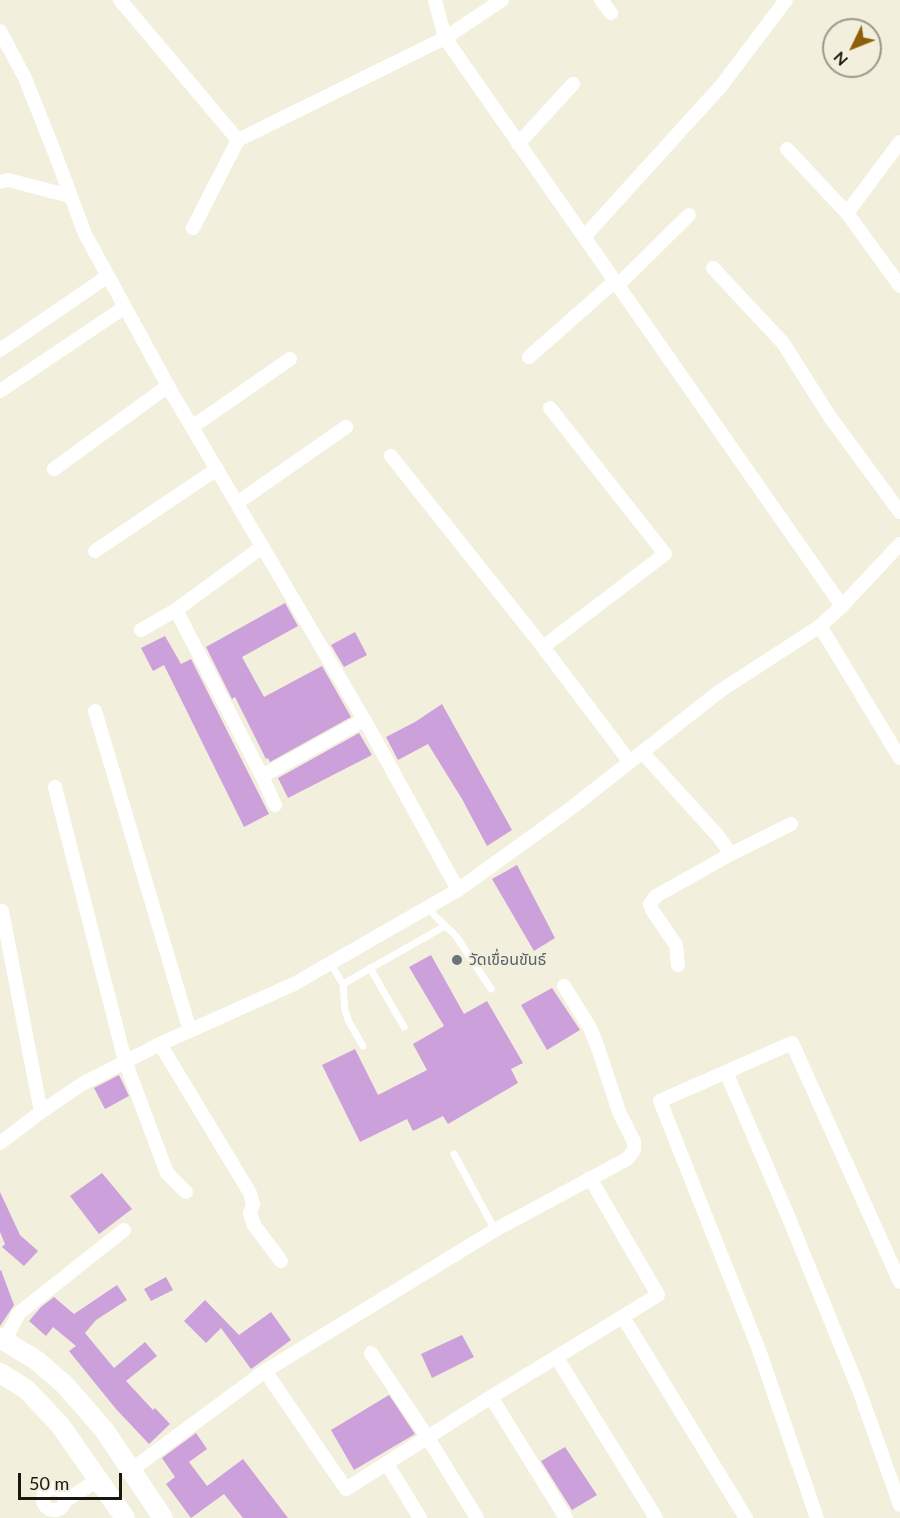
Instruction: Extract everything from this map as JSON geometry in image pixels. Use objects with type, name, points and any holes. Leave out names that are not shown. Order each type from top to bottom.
[{"type":"main road","points":[[2,1339],[36,1359],[65,1385],[105,1431],[163,1518]]},
{"type":"main road","points":[[0,1373],[26,1389],[60,1425],[125,1518]]},
{"type":"street","points":[[120,0],[238,140]]},
{"type":"street","points":[[435,0],[445,38],[842,606]]},
{"type":"street","points":[[194,228],[238,140],[445,38],[502,0]]},
{"type":"street","points":[[601,0],[611,13]]},
{"type":"street","points":[[584,237],[721,86],[786,0]]},
{"type":"street","points":[[0,32],[25,78],[85,234],[168,386],[364,720],[458,890]]},
{"type":"street","points":[[518,144],[573,84]]},
{"type":"street","points":[[847,213],[900,142]]},
{"type":"street","points":[[787,149],[847,213],[900,286]]},
{"type":"street","points":[[0,182],[8,180],[70,196]]},
{"type":"street","points":[[529,357],[616,284],[689,215]]},
{"type":"street","points":[[713,268],[783,343],[830,417],[900,512]]},
{"type":"street","points":[[0,350],[108,276]]},
{"type":"street","points":[[0,392],[125,307]]},
{"type":"street","points":[[192,427],[290,359]]},
{"type":"street","points":[[54,469],[168,386]]},
{"type":"street","points":[[543,647],[665,554],[550,408]]},
{"type":"street","points":[[237,503],[346,427]]},
{"type":"street","points":[[391,456],[543,647],[630,762]]},
{"type":"street","points":[[95,551],[217,469]]},
{"type":"street","points":[[0,1143],[82,1084],[160,1044],[294,984],[458,890],[570,809],[720,691],[820,626],[900,544]]},
{"type":"street","points":[[141,630],[176,610],[262,547]]},
{"type":"street","points":[[176,610],[275,805]]},
{"type":"street","points":[[820,626],[900,758]]},
{"type":"street","points":[[95,711],[190,1030]]},
{"type":"street","points":[[261,776],[364,720]]},
{"type":"street","points":[[643,753],[718,836],[731,854]]},
{"type":"street","points":[[55,788],[125,1061],[167,1173],[186,1192]]},
{"type":"street","points":[[678,965],[675,945],[650,904],[656,896],[791,824]]},
{"type":"street","points":[[2,911],[41,1112]]},
{"type":"street","points":[[131,1470],[265,1371],[495,1230],[627,1159],[634,1150],[634,1142],[619,1112],[594,1036],[564,986]]},
{"type":"street","points":[[817,1518],[759,1350],[660,1101],[792,1043],[900,1282]]},
{"type":"street","points":[[160,1044],[250,1193],[253,1204],[251,1220],[281,1261]]},
{"type":"street","points":[[726,1072],[855,1379],[900,1505]]},
{"type":"street","points":[[265,1371],[346,1489],[658,1295],[590,1178]]},
{"type":"street","points":[[2,1339],[20,1313],[124,1230]]},
{"type":"street","points":[[623,1317],[746,1518]]},
{"type":"street","points":[[371,1353],[428,1438],[477,1518]]},
{"type":"street","points":[[557,1358],[656,1518]]},
{"type":"street","points":[[491,1397],[566,1518]]},
{"type":"street","points":[[387,1464],[420,1518]]},
{"type":"street","points":[[65,1501],[99,1479]]},
{"type":"lane","points":[[430,907],[456,936],[491,988]]},
{"type":"lane","points":[[343,984],[445,926]]},
{"type":"lane","points":[[330,963],[343,984],[345,1010],[363,1046]]},
{"type":"lane","points":[[370,968],[404,1027]]},
{"type":"lane","points":[[454,1154],[495,1230]]},
{"type":"building","points":[[285,603],[298,626],[242,657],[264,697],[322,666],[351,717],[270,762],[268,758],[266,759],[235,697],[232,699],[206,647]]},
{"type":"building","points":[[355,632],[367,655],[344,667],[331,645]]},
{"type":"building","points":[[165,636],[181,664],[191,659],[269,814],[244,827],[164,665],[153,671],[141,648]]},
{"type":"building","points":[[442,704],[512,830],[487,846],[462,799],[428,744],[398,760],[386,737],[415,722]]},
{"type":"building","points":[[359,733],[372,755],[288,798],[278,778]]},
{"type":"building","points":[[517,865],[555,938],[534,951],[492,879]]},
{"type":"building","points":[[431,955],[464,1014],[487,1001],[523,1063],[511,1069],[518,1083],[448,1124],[443,1116],[413,1131],[407,1119],[360,1142],[322,1065],[355,1049],[378,1095],[427,1070],[413,1044],[444,1026],[409,967]]},
{"type":"building","points":[[552,988],[580,1030],[547,1050],[521,1005]]},
{"type":"building","points":[[119,1075],[129,1096],[105,1109],[94,1088]]},
{"type":"building","points":[[102,1173],[132,1209],[99,1234],[70,1196]]},
{"type":"building","points":[[0,1192],[20,1235],[38,1251],[24,1266],[2,1247],[5,1244],[0,1232]]},
{"type":"building","points":[[0,1271],[14,1305],[0,1326]]},
{"type":"building","points":[[166,1277],[173,1290],[151,1301],[144,1289]]},
{"type":"building","points":[[117,1285],[127,1300],[96,1320],[85,1333],[114,1368],[145,1342],[157,1356],[126,1381],[153,1410],[155,1408],[170,1424],[149,1444],[116,1409],[69,1351],[76,1346],[53,1327],[46,1336],[29,1321],[54,1297],[74,1314]]},
{"type":"building","points":[[205,1300],[239,1335],[271,1312],[291,1340],[251,1369],[221,1328],[206,1343],[184,1321]]},
{"type":"building","points":[[462,1335],[474,1357],[432,1378],[421,1354]]},
{"type":"building","points":[[389,1395],[415,1434],[354,1470],[331,1430]]},
{"type":"building","points":[[196,1433],[207,1449],[189,1462],[207,1486],[243,1459],[288,1518],[243,1518],[224,1494],[191,1518],[166,1484],[175,1477],[162,1458]]},
{"type":"building","points":[[565,1447],[597,1495],[572,1510],[541,1461]]},
{"type":"place","name":"วัดเขื่อนขันธ์","points":[[457,960]]}]
